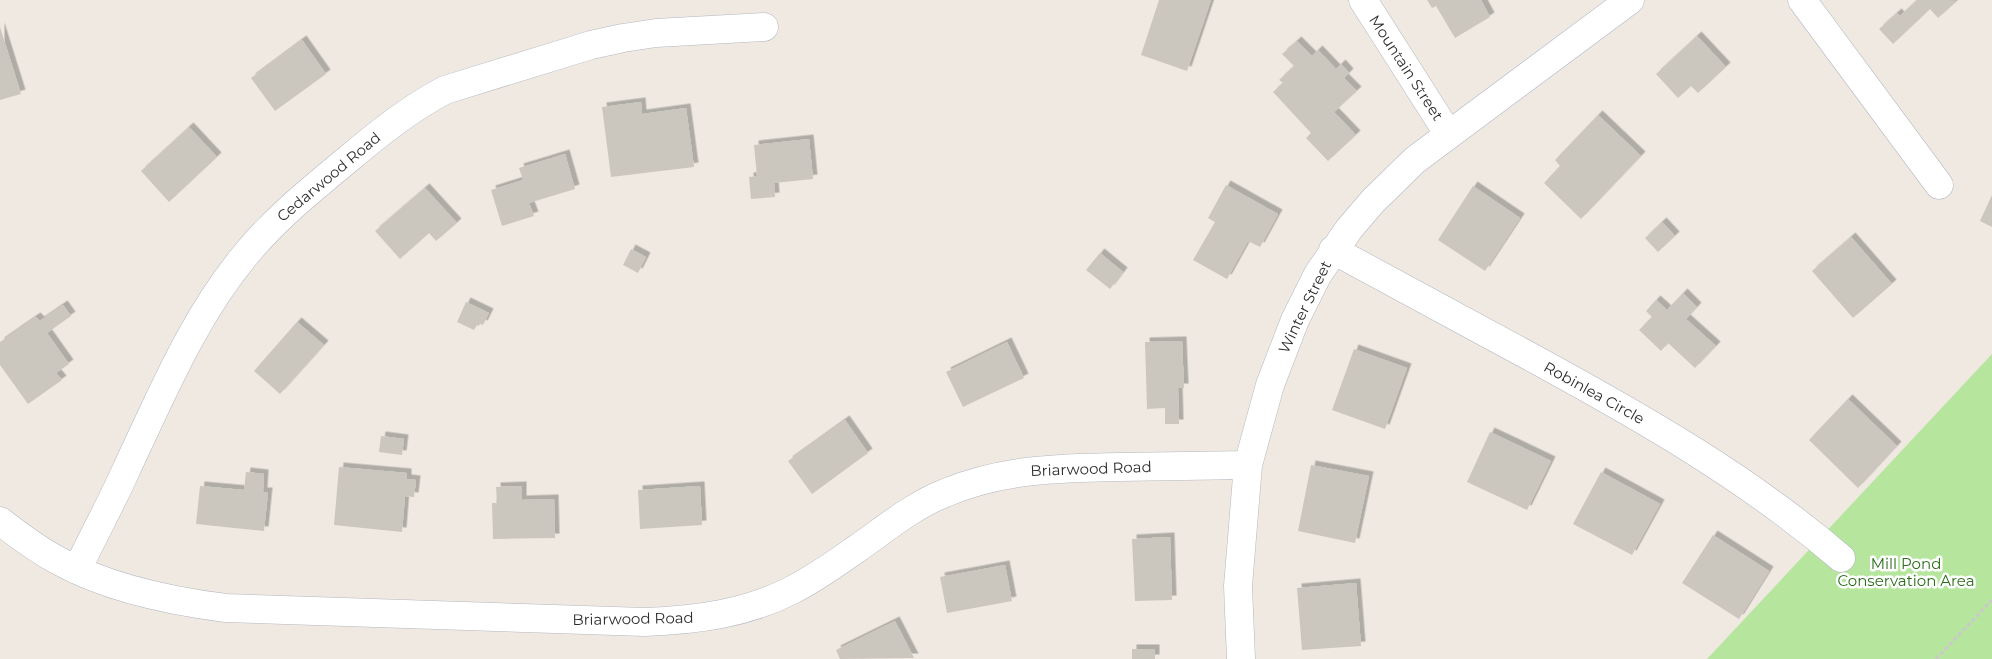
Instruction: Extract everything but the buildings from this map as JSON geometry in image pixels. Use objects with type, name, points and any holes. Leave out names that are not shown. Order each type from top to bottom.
[{"type":"street","name":"Mountain Street","points":[[1362,0],[1449,135]]},
{"type":"street","name":"Winter Street","points":[[1241,659],[1238,586],[1248,465],[1270,385],[1286,342],[1305,299],[1333,250],[1373,201],[1415,160],[1630,0]]},
{"type":"street","points":[[1802,0],[1939,185]]},
{"type":"street","name":"Cedarwood Road","points":[[77,570],[175,366],[197,324],[217,292],[246,254],[273,224],[311,190],[394,122],[445,90],[591,45],[656,34],[764,27]]},
{"type":"street","name":"Robinlea Circle","points":[[1333,250],[1658,428],[1722,468],[1777,506],[1841,558]]},
{"type":"street","name":"Briarwood Road","points":[[0,521],[35,547],[77,570],[139,592],[184,603],[226,608],[635,622],[679,621],[711,617],[735,611],[767,601],[790,591],[826,570],[924,503],[944,493],[982,480],[1005,474],[1047,468],[1248,465]]},
{"type":"path","points":[[1936,659],[1992,600]]},
{"type":"green space","name":"Mill Pond Conservation Area","points":[[1992,354],[1992,659],[1707,659]]}]
